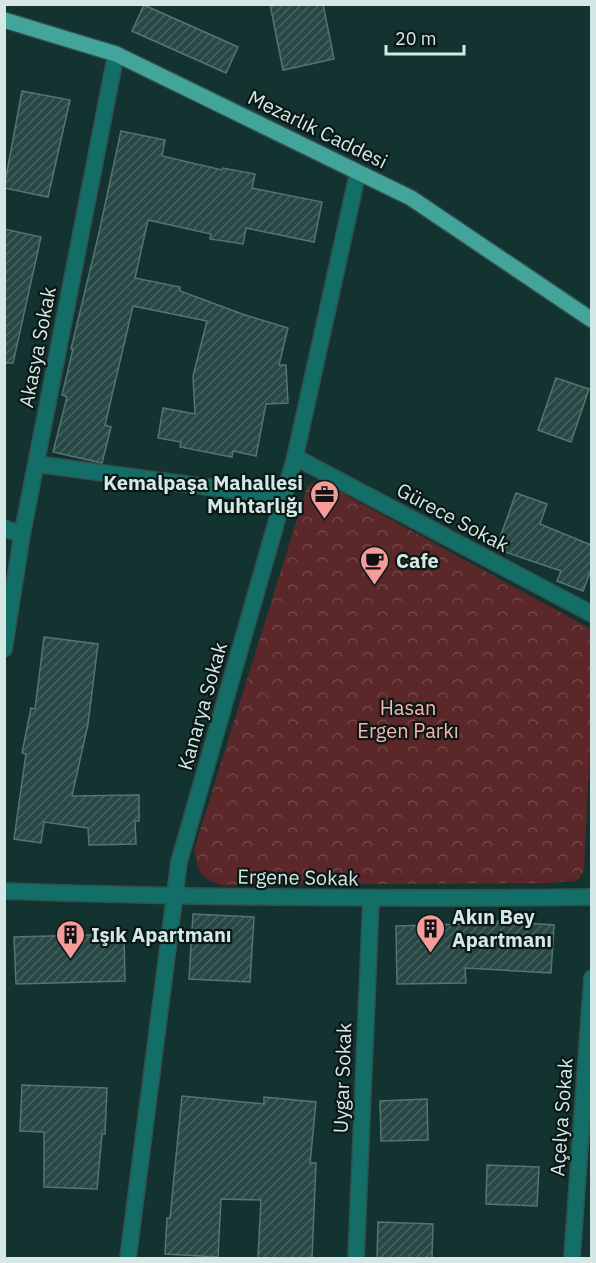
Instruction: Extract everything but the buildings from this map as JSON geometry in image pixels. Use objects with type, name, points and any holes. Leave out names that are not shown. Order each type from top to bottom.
[{"type":"main road","name":"Mezarlık Caddesi","points":[[4,20],[116,54],[411,198],[591,320]]},
{"type":"street","name":"Akasya Sokak","points":[[4,649],[22,535],[116,54]]},
{"type":"street","name":"Kanarya Sokak","points":[[128,1258],[179,862],[295,457],[358,172]]},
{"type":"street","name":"Gürece Sokak","points":[[295,457],[591,614]]},
{"type":"street","points":[[36,464],[284,497]]},
{"type":"street","points":[[4,528],[22,535]]},
{"type":"street","name":"Ergene Sokak","points":[[4,891],[174,897],[371,899],[591,897]]},
{"type":"street","name":"Uygar Sokak","points":[[356,1258],[371,899]]},
{"type":"street","name":"Açelya Sokak","points":[[572,1258],[591,978]]},
{"type":"green space","name":"Hasan Ergen Parkı","points":[[322,482],[591,629],[591,724],[584,871],[577,881],[221,885],[201,873],[194,850],[307,487],[312,483]]},
{"type":"place","name":"Kemalpaşa Mahallesi Muhtarlığı","points":[[324,520]]},
{"type":"place","name":"Cafe","points":[[375,586]]},
{"type":"place","name":"Akın Bey Apartmanı","points":[[431,954]]},
{"type":"place","name":"Işık Apartmanı","points":[[70,960]]}]
